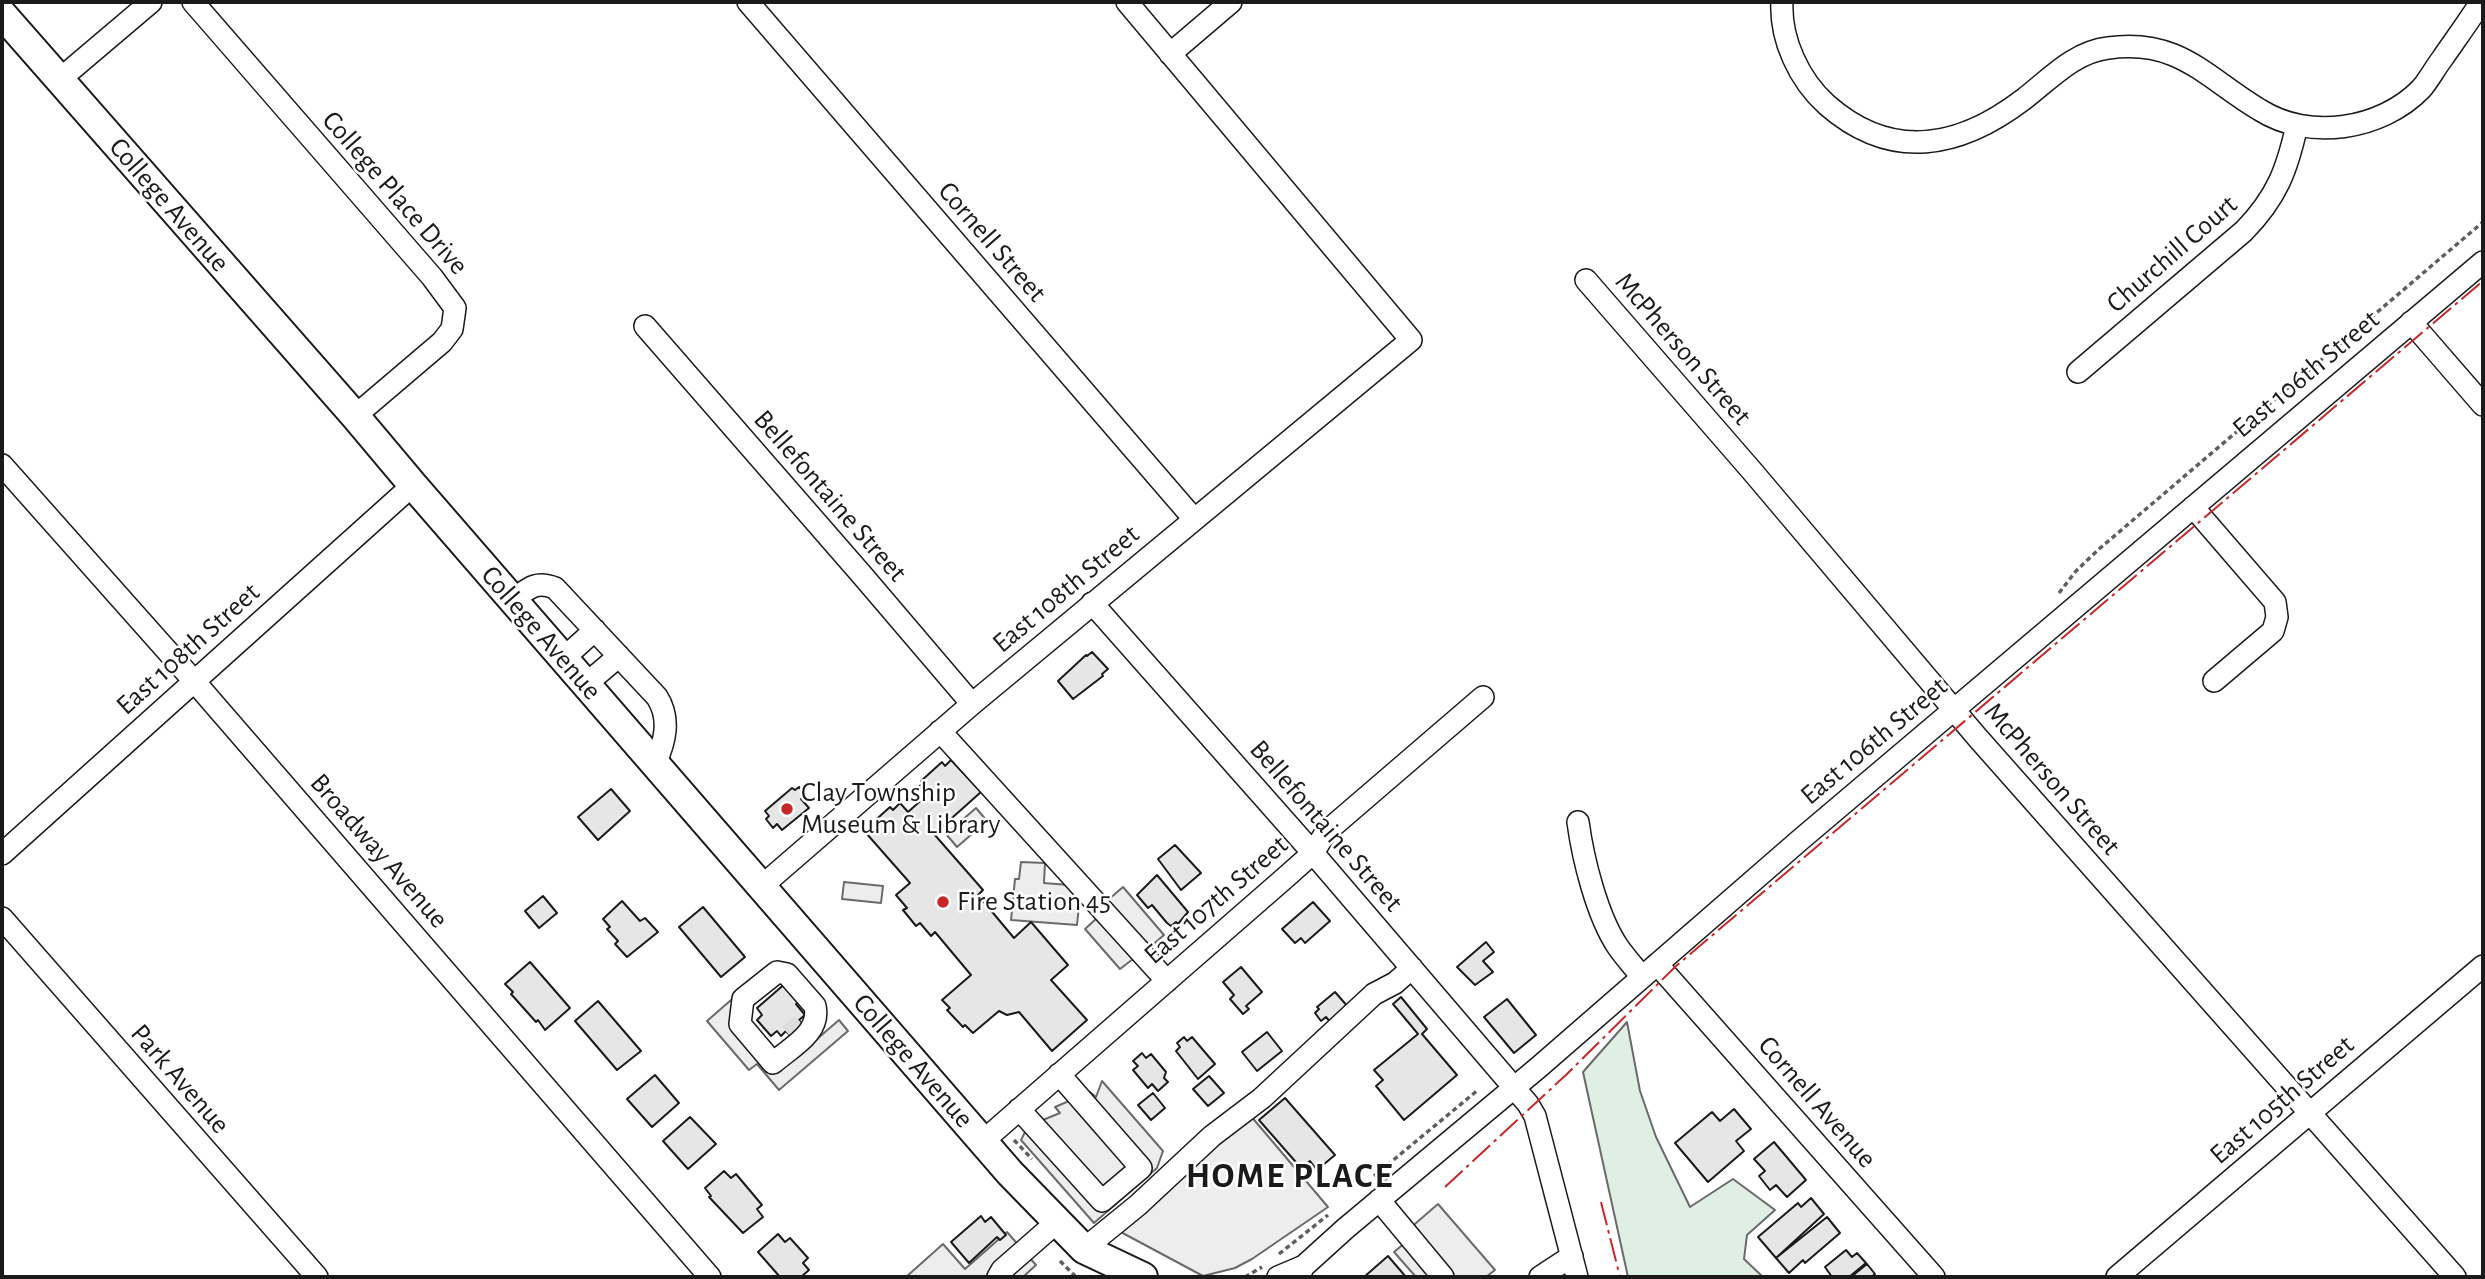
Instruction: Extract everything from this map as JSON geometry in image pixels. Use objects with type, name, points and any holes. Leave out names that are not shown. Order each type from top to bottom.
[{"type":"main road","name":"College Avenue","points":[[2,14],[355,416],[982,1142],[1084,1249],[1102,1277]]},
{"type":"main road","name":"College Avenue","points":[[1084,1249],[1143,1277]]},
{"type":"street","points":[[59,80],[151,2]]},
{"type":"street","name":"College Place Drive","points":[[193,2],[432,277],[455,309],[452,329],[442,342],[355,416]]},
{"type":"street","name":"Cornell Street","points":[[748,2],[1194,519]]},
{"type":"street","points":[[1127,2],[1170,54],[1231,2]]},
{"type":"street","points":[[1782,2],[1788,46],[1816,93],[1854,124],[1878,135],[1910,142],[1938,142],[1968,134],[1999,118],[2066,64],[2088,53],[2108,48],[2143,48],[2184,58],[2260,111],[2280,121],[2318,128],[2366,123],[2422,88],[2481,2]]},
{"type":"street","name":"East 108th Street","points":[[762,886],[972,704],[1411,340],[1170,54]]},
{"type":"street","name":"Churchill Court","points":[[2078,372],[2244,231],[2264,210],[2276,192],[2288,162],[2297,125]]},
{"type":"street","name":"East 106th Street","points":[[1272,1267],[1305,1274],[1379,1200],[1508,1080],[1650,970],[2483,262]]},
{"type":"street","name":"McPherson Street","points":[[1586,280],[1977,737],[2455,1277]]},
{"type":"street","points":[[2412,322],[2483,405]]},
{"type":"street","name":"Bellefontaine Street","points":[[645,326],[972,704]]},
{"type":"street","name":"Broadway Avenue","points":[[2,465],[194,681],[710,1277]]},
{"type":"street","name":"East 108th Street","points":[[2,854],[412,485]]},
{"type":"street","points":[[2193,507],[2269,594],[2275,602],[2277,617],[2273,631],[2214,681]]},
{"type":"street","points":[[513,600],[536,585],[544,584],[555,588],[664,707],[664,744],[655,764]]},
{"type":"street","name":"Bellefontaine Street","points":[[1093,603],[1313,853],[1508,1080],[1535,1116],[1577,1277]]},
{"type":"street","points":[[564,658],[595,631]]},
{"type":"street","points":[[586,684],[619,656]]},
{"type":"street","name":"East 107th Street","points":[[982,1142],[1313,853],[1326,832],[1483,697]]},
{"type":"street","points":[[940,731],[1167,981]]},
{"type":"street","name":"Cornell Avenue","points":[[1578,822],[1588,873],[1606,923],[1618,947],[1650,970],[1934,1277]]},
{"type":"street","name":"Park Avenue","points":[[2,918],[317,1277]]},
{"type":"street","name":"East 105th Street","points":[[2117,1277],[2483,965]]},
{"type":"street","points":[[1084,1249],[1138,1205],[1212,1136],[1262,1098],[1374,994],[1395,983],[1412,968]]},
{"type":"street","points":[[801,1028],[844,981]]},
{"type":"street","points":[[1019,1109],[1102,1201],[1140,1168],[1059,1074]]},
{"type":"street","points":[[1379,1200],[1443,1277]]},
{"type":"street","points":[[998,1277],[1002,1270],[1058,1222]]},
{"type":"street","points":[[1540,1277],[1572,1256]]},
{"type":"path","points":[[2056,597],[2076,571],[2099,549],[2483,222]]},
{"type":"path","points":[[1366,1183],[1461,1101],[1508,1080]]},
{"type":"path","points":[[1245,1277],[1272,1267],[1334,1210]]},
{"type":"green space","points":[[1627,1022],[1640,1091],[1656,1137],[1690,1207],[1733,1179],[1775,1210],[1747,1235],[1744,1259],[1763,1277],[1628,1277],[1583,1072]]},
{"type":"shaded area","points":[[976,808],[987,821],[957,847],[946,834]]},
{"type":"shaded area","points":[[1021,862],[1045,863],[1044,883],[1081,886],[1077,925],[1011,920],[1015,879],[1019,879]]},
{"type":"shaded area","points":[[844,882],[883,886],[881,903],[842,899]]},
{"type":"shaded area","points":[[1123,887],[1164,935],[1120,969],[1085,929],[1097,918],[1093,913]]},
{"type":"shaded area","points":[[731,1000],[787,1065],[839,1020],[848,1031],[779,1090],[757,1064],[749,1070],[707,1021]]},
{"type":"shaded area","points":[[1102,1081],[1163,1151],[1157,1168],[1094,1223],[1021,1140],[1028,1126],[1060,1113],[1055,1107],[1090,1092],[1096,1097]]},
{"type":"shaded area","points":[[1250,1115],[1328,1207],[1252,1259],[1235,1268],[1203,1276],[1117,1230]]},
{"type":"shaded area","points":[[1438,1204],[1495,1270],[1486,1277],[1416,1277],[1394,1252],[1406,1242],[1401,1236]]},
{"type":"shaded area","points":[[1007,1232],[1036,1265],[1023,1277],[906,1277],[943,1244],[965,1269]]},
{"type":"building","points":[[1092,652],[1108,669],[1073,699],[1058,681]]},
{"type":"building","name":"Fire Station 45","points":[[951,760],[981,792],[934,834],[983,890],[978,895],[1014,938],[1031,922],[1068,965],[1051,980],[1087,1020],[1052,1051],[1019,1012],[1007,1015],[999,1011],[973,1033],[965,1025],[963,1027],[947,1010],[950,1008],[942,1000],[971,975],[935,932],[931,936],[920,923],[916,926],[903,910],[907,908],[896,895],[910,883],[866,833],[872,828],[870,825],[890,807],[893,810],[900,803],[908,812],[926,796],[918,788],[923,783],[921,781],[942,762],[945,766]]},
{"type":"building","name":"Clay Township Museum & Library","points":[[799,787],[806,795],[801,799],[809,808],[782,830],[777,824],[773,828],[766,819],[769,816],[765,811],[792,788],[795,790]]},
{"type":"building","points":[[611,789],[630,811],[598,840],[578,817]]},
{"type":"building","points":[[1175,845],[1201,873],[1181,890],[1158,859]]},
{"type":"building","points":[[1157,875],[1188,912],[1178,924],[1176,922],[1171,926],[1152,905],[1148,908],[1137,895]]},
{"type":"building","points":[[543,896],[557,913],[539,928],[525,911]]},
{"type":"building","points":[[622,901],[640,921],[645,918],[658,932],[627,957],[615,944],[618,941],[607,929],[610,927],[603,919]]},
{"type":"building","points":[[1313,902],[1330,921],[1305,943],[1301,938],[1295,943],[1282,929]]},
{"type":"building","points":[[703,907],[745,957],[721,977],[679,927]]},
{"type":"building","points":[[1486,942],[1494,952],[1483,961],[1493,972],[1475,985],[1457,967]]},
{"type":"building","points":[[530,962],[570,1008],[545,1030],[505,984]]},
{"type":"building","points":[[1241,967],[1262,992],[1246,1006],[1249,1009],[1243,1014],[1230,999],[1234,995],[1223,982]]},
{"type":"building","points":[[787,982],[802,1000],[796,1004],[805,1015],[799,1020],[806,1030],[794,1040],[786,1031],[781,1036],[777,1031],[771,1036],[757,1020],[762,1015],[757,1008]]},
{"type":"building","points":[[1335,992],[1349,1008],[1331,1023],[1326,1017],[1321,1021],[1315,1013],[1319,1009],[1317,1007]]},
{"type":"building","points":[[1401,997],[1427,1029],[1422,1034],[1457,1075],[1404,1120],[1376,1086],[1383,1080],[1374,1070],[1418,1034],[1393,1004]]},
{"type":"building","points":[[1507,999],[1536,1035],[1514,1053],[1484,1017]]},
{"type":"building","points":[[598,1001],[641,1051],[617,1070],[575,1021]]},
{"type":"building","points":[[1267,1032],[1282,1051],[1257,1071],[1242,1052]]},
{"type":"building","points":[[1184,1037],[1187,1041],[1192,1037],[1215,1064],[1198,1079],[1176,1051],[1180,1047],[1177,1043]]},
{"type":"building","points":[[1142,1053],[1146,1058],[1151,1054],[1166,1072],[1164,1078],[1168,1082],[1158,1091],[1152,1084],[1148,1088],[1133,1070],[1138,1066],[1133,1061]]},
{"type":"building","points":[[655,1075],[679,1103],[652,1127],[627,1099]]},
{"type":"building","points":[[1209,1076],[1224,1093],[1208,1106],[1193,1089]]},
{"type":"building","points":[[1153,1093],[1165,1108],[1151,1120],[1138,1105]]},
{"type":"building","points":[[1285,1098],[1335,1155],[1317,1170],[1310,1161],[1301,1168],[1259,1120]]},
{"type":"building","points":[[1734,1109],[1751,1129],[1736,1141],[1744,1151],[1708,1182],[1675,1143],[1712,1112],[1720,1121]]},
{"type":"building","points":[[690,1117],[716,1144],[688,1169],[663,1141]]},
{"type":"building","points":[[1774,1142],[1806,1180],[1787,1197],[1776,1185],[1770,1190],[1759,1176],[1765,1171],[1754,1159]]},
{"type":"building","points":[[724,1171],[731,1178],[736,1174],[762,1205],[757,1209],[763,1217],[743,1233],[709,1197],[711,1196],[705,1188]]},
{"type":"building","points":[[1811,1198],[1824,1214],[1776,1258],[1758,1237],[1798,1203],[1801,1207]]},
{"type":"building","points":[[981,1216],[985,1222],[991,1217],[1006,1235],[1000,1240],[997,1237],[969,1263],[951,1242]]},
{"type":"building","points":[[1827,1217],[1840,1233],[1789,1273],[1776,1258]]},
{"type":"building","points":[[778,1234],[785,1242],[790,1238],[808,1258],[803,1263],[809,1270],[801,1277],[780,1277],[758,1252]]},
{"type":"building","points":[[1846,1250],[1852,1257],[1857,1253],[1866,1263],[1849,1277],[1832,1277],[1825,1267]]},
{"type":"building","points":[[1388,1256],[1406,1277],[1364,1277]]},
{"type":"building","points":[[1867,1264],[1875,1274],[1871,1277],[1851,1277]]},
{"type":"tunnel","points":[[789,1035],[802,1024]]},
{"type":"power","points":[[1445,1187],[1567,1074],[1675,967],[2483,281]]},
{"type":"power","points":[[1601,1202],[1620,1277]]},
{"type":"place","name":"Clay Township Museum & Library","points":[[787,809]]},
{"type":"place","name":"Fire Station 45","points":[[943,902]]},
{"type":"district","name":"HOME PLACE","points":[[1290,1176]]}]
